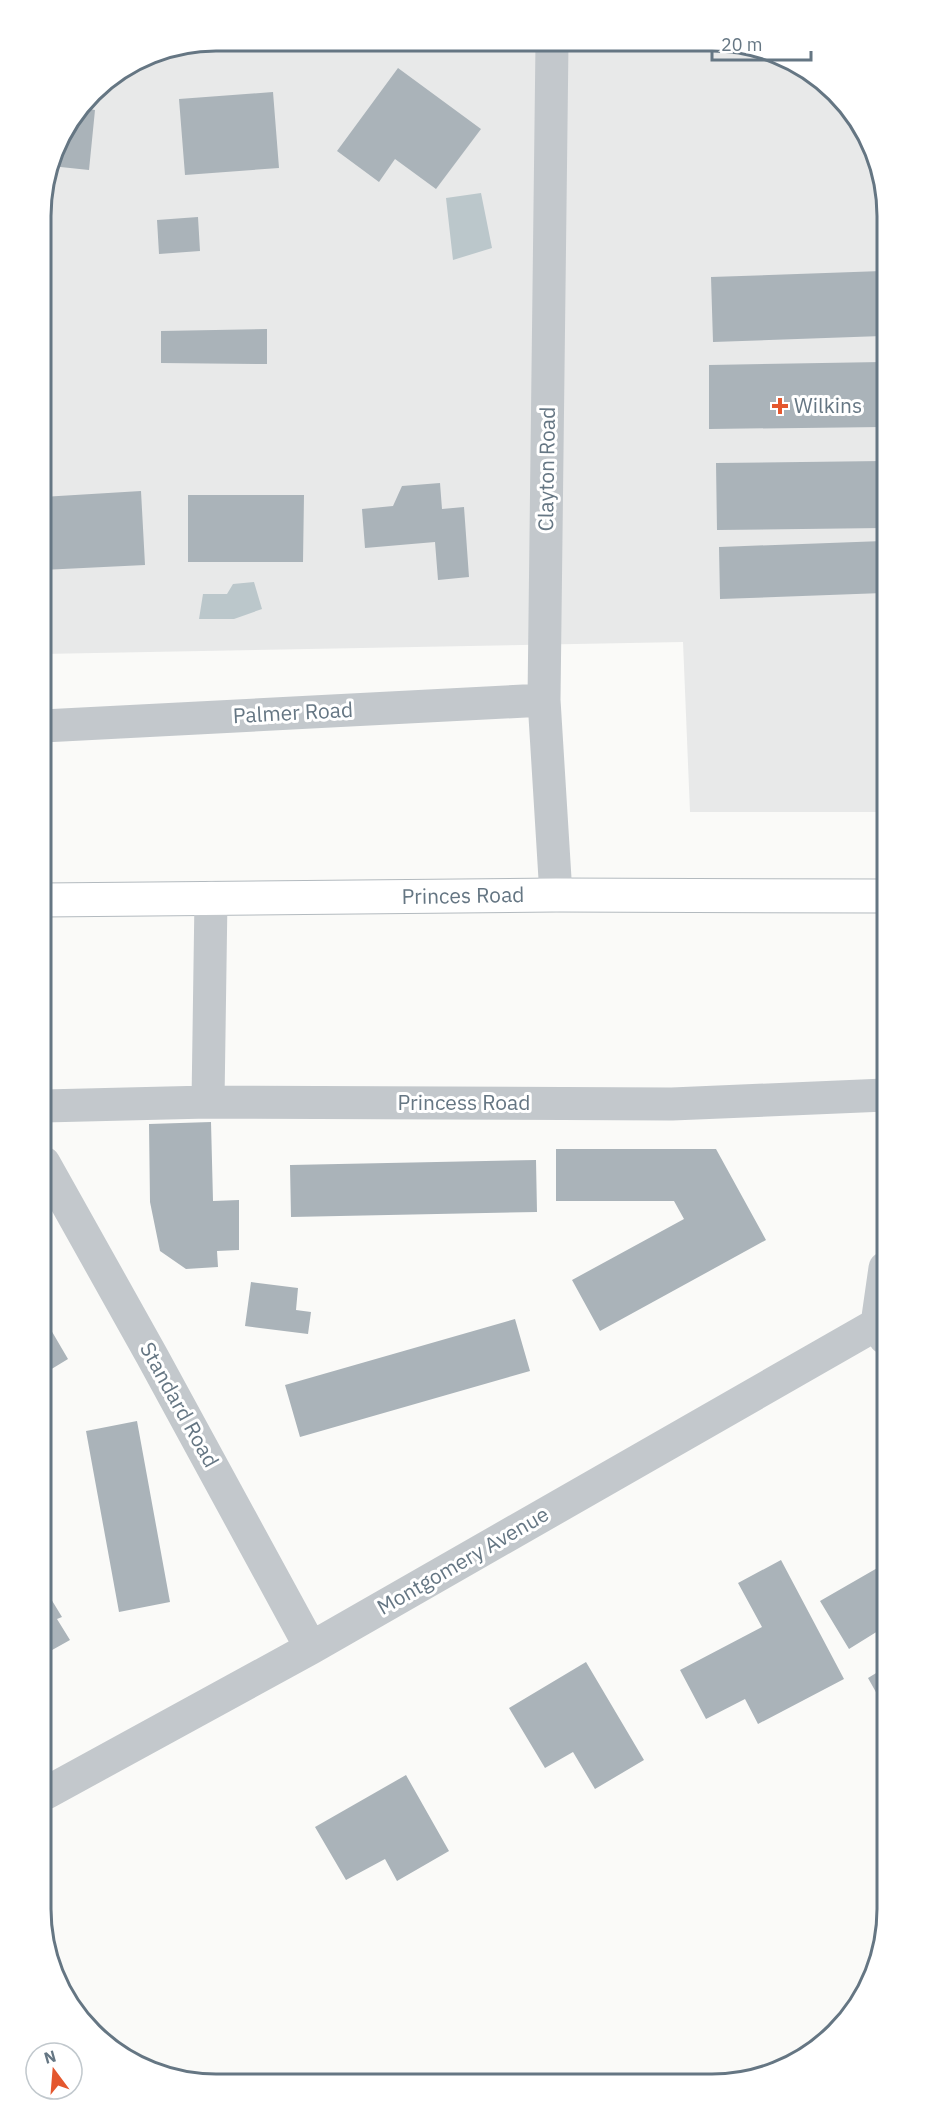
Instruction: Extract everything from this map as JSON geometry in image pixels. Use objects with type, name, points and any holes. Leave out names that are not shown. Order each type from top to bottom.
[{"type":"main road","name":"Princes Road","points":[[51,900],[556,895],[877,896]]},
{"type":"street","name":"Clayton Road","points":[[552,51],[544,700],[556,895]]},
{"type":"street","name":"Palmer Road","points":[[51,726],[544,700]]},
{"type":"street","points":[[208,1101],[211,898]]},
{"type":"street","name":"Princess Road","points":[[51,1106],[208,1101],[672,1104],[877,1095]]},
{"type":"street","name":"Standard Road","points":[[51,1176],[311,1648]]},
{"type":"street","name":"Montgomery Avenue","points":[[51,1790],[877,1333]]},
{"type":"shaded area","points":[[205,51],[733,52],[785,68],[821,92],[849,124],[860,143],[876,195],[877,812],[690,812],[683,642],[51,654],[51,205],[54,184],[64,153],[79,124],[99,99],[124,79],[153,64],[184,54]]},
{"type":"shaded area","points":[[481,193],[492,248],[453,260],[446,198]]},
{"type":"shaded area","points":[[254,582],[262,609],[234,619],[199,619],[203,594],[227,594],[233,584]]},
{"type":"building","points":[[398,68],[481,129],[436,189],[395,159],[379,182],[337,151]]},
{"type":"building","points":[[273,92],[279,168],[185,175],[179,99]]},
{"type":"building","points":[[90,109],[95,110],[89,170],[59,167],[73,134]]},
{"type":"building","points":[[198,217],[200,251],[159,254],[157,220]]},
{"type":"building","points":[[877,271],[877,336],[713,342],[711,277]]},
{"type":"building","points":[[267,329],[267,364],[161,363],[161,331]]},
{"type":"building","points":[[877,362],[877,427],[709,429],[709,365]]},
{"type":"building","points":[[877,461],[877,528],[717,530],[716,463]]},
{"type":"building","points":[[440,483],[442,509],[464,507],[469,577],[438,580],[435,542],[365,548],[362,509],[393,506],[402,486]]},
{"type":"building","points":[[141,491],[145,565],[51,570],[51,496]]},
{"type":"building","points":[[188,495],[304,495],[303,562],[188,562]]},
{"type":"building","points":[[877,541],[877,593],[720,599],[719,547]]},
{"type":"building","points":[[211,1122],[213,1201],[239,1200],[239,1250],[217,1251],[218,1267],[186,1269],[160,1251],[150,1202],[149,1124]]},
{"type":"building","points":[[556,1149],[716,1149],[766,1240],[600,1331],[572,1280],[684,1219],[674,1201],[556,1201]]},
{"type":"building","points":[[536,1160],[537,1212],[291,1217],[290,1165]]},
{"type":"building","points":[[251,1282],[298,1288],[296,1310],[311,1312],[308,1334],[245,1326]]},
{"type":"building","points":[[515,1319],[530,1371],[300,1437],[285,1385]]},
{"type":"building","points":[[51,1330],[68,1359],[51,1369]]},
{"type":"building","points":[[137,1421],[170,1602],[119,1612],[86,1431]]},
{"type":"building","points":[[781,1560],[844,1679],[758,1724],[745,1699],[706,1719],[680,1670],[762,1627],[738,1583]]},
{"type":"building","points":[[877,1568],[877,1632],[849,1649],[820,1601]]},
{"type":"building","points":[[51,1599],[62,1617],[57,1619],[70,1640],[51,1651]]},
{"type":"building","points":[[586,1662],[644,1760],[595,1789],[573,1752],[545,1768],[509,1708]]},
{"type":"building","points":[[877,1672],[877,1694],[868,1678]]},
{"type":"building","points":[[406,1775],[449,1851],[397,1881],[385,1859],[346,1880],[315,1827]]},
{"type":"place","name":"Wilkins","points":[[780,406]]}]
